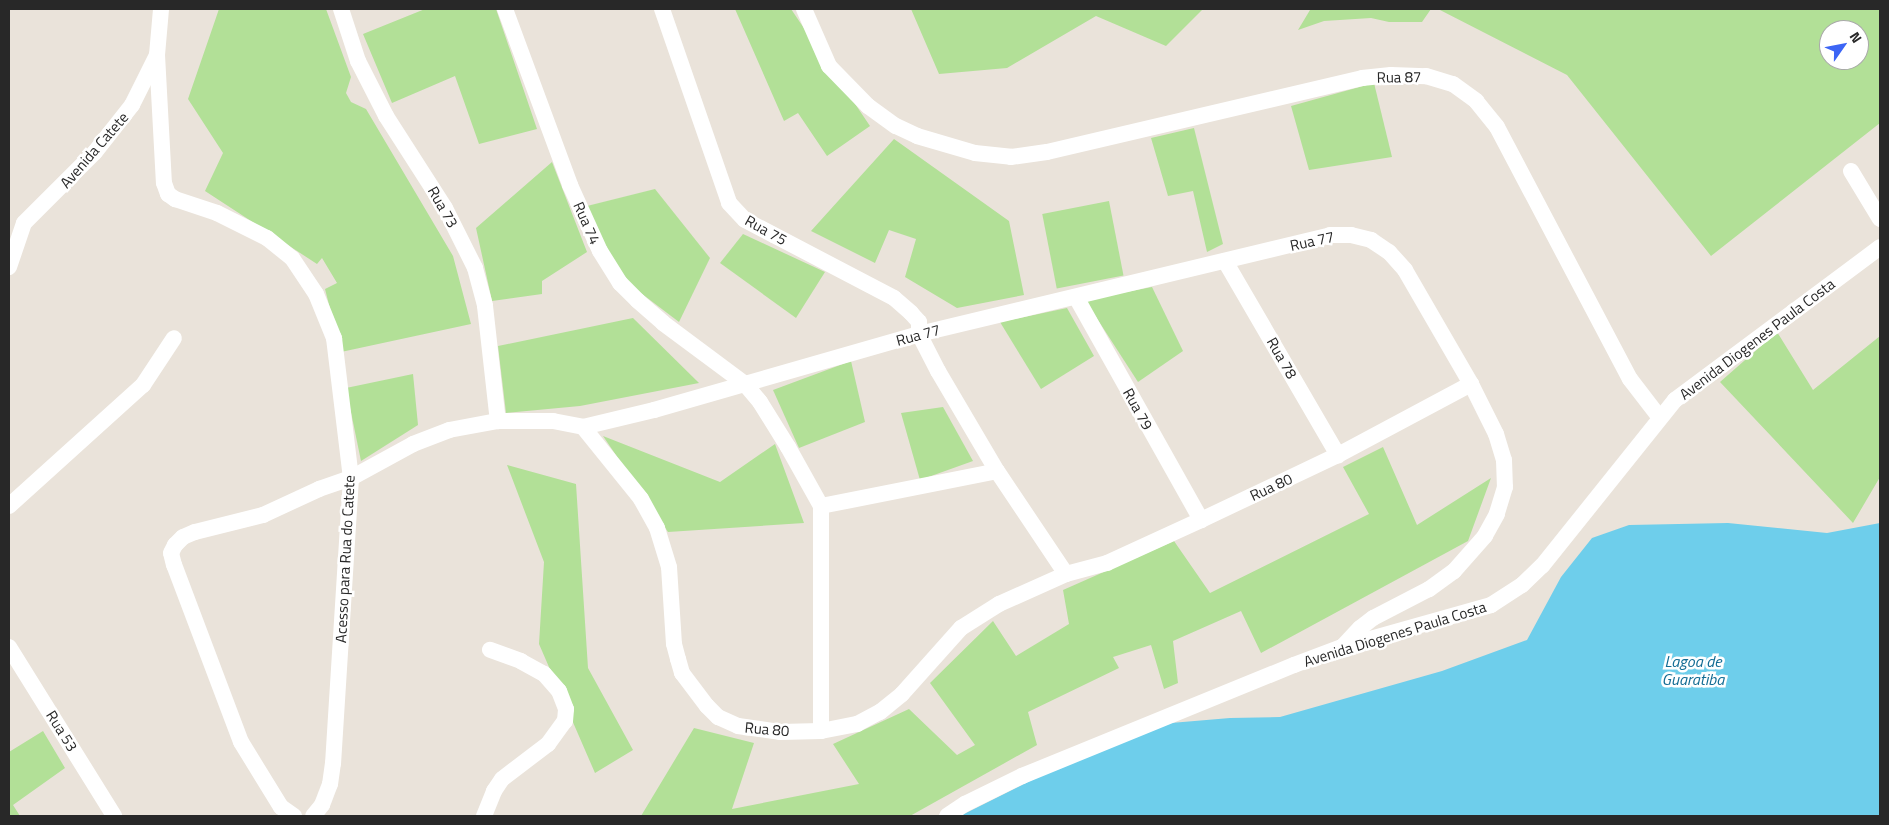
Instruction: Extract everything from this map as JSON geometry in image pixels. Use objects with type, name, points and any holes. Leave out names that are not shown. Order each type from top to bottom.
[{"type":"street","name":"Avenida Catete","points":[[17,224],[95,152],[132,105],[157,55],[161,9]]},
{"type":"street","name":"Rua 73","points":[[341,9],[358,61],[386,116],[445,208],[475,268],[485,306],[498,421]]},
{"type":"street","name":"Rua 74","points":[[506,9],[570,185],[600,252],[620,283],[663,324],[745,384],[774,424],[821,506]]},
{"type":"street","name":"Rua 75","points":[[662,9],[729,203],[745,220],[894,298],[918,322],[920,334]]},
{"type":"street","name":"Rua 87","points":[[804,9],[829,66],[868,106],[896,126],[944,146],[975,153],[1011,157],[1047,152],[1362,78],[1391,75],[1426,76],[1453,84],[1476,101],[1497,127],[1630,379],[1660,418]]},
{"type":"street","name":"Acesso para Rua do Catete","points":[[157,55],[164,183],[168,194],[175,199],[217,213],[267,238],[292,258],[316,294],[334,338],[351,478],[333,763],[322,805],[313,816]]},
{"type":"street","points":[[1851,171],[1880,218]]},
{"type":"street","points":[[9,267],[17,224]]},
{"type":"street","name":"Rua 77","points":[[745,384],[920,334],[1330,235],[1351,235],[1371,240],[1389,252],[1405,270],[1471,384],[1496,434],[1504,460],[1506,487],[1498,514],[1485,536],[1454,571],[1429,589],[1373,618],[1360,628],[1342,647]]},
{"type":"street","name":"Avenida Diogenes Paula Costa","points":[[947,816],[965,804],[1022,776],[1342,647],[1491,605],[1522,585],[1542,566],[1675,400],[1880,247]]},
{"type":"street","name":"Rua 78","points":[[1225,261],[1338,455]]},
{"type":"street","name":"Rua 79","points":[[1076,297],[1201,520]]},
{"type":"street","points":[[920,334],[938,371],[997,471],[1066,574]]},
{"type":"street","points":[[9,506],[143,385],[174,338]]},
{"type":"street","points":[[294,816],[281,807],[241,742],[174,565],[171,553],[174,545],[195,532],[263,515],[319,489],[351,478],[413,444],[449,430],[498,421],[553,422],[582,426],[654,410],[745,384]]},
{"type":"street","name":"Rua 80","points":[[582,426],[641,499],[657,528],[669,567],[676,651],[682,673],[707,706],[718,717],[738,726],[780,732],[821,731],[857,724],[880,712],[902,694],[961,628],[1021,592],[1066,574],[1107,563],[1201,520],[1338,455],[1471,384]]},
{"type":"street","points":[[821,731],[821,506],[997,471]]},
{"type":"street","name":"Rua 53","points":[[9,647],[114,816]]},
{"type":"street","points":[[484,816],[494,791],[502,779],[552,739],[565,721],[566,709],[559,691],[544,674],[521,660],[490,650]]},
{"type":"green space","points":[[219,9],[326,9],[351,77],[346,93],[351,102],[366,109],[453,256],[471,324],[341,352],[325,289],[337,283],[322,258],[317,264],[205,191],[223,153],[188,99]]},
{"type":"green space","points":[[425,9],[496,9],[537,129],[479,144],[455,76],[392,103],[363,34]]},
{"type":"green space","points":[[735,9],[791,9],[870,126],[827,156],[798,113],[784,121]]},
{"type":"green space","points":[[911,9],[1203,9],[1166,46],[1096,16],[1007,68],[939,74]]},
{"type":"green space","points":[[1309,9],[1431,9],[1422,22],[1389,22],[1371,18],[1324,21],[1298,30]]},
{"type":"green space","points":[[1438,9],[1880,9],[1880,123],[1711,256],[1567,75]]},
{"type":"green space","points":[[1374,83],[1392,157],[1309,170],[1291,106]]},
{"type":"green space","points":[[1194,128],[1223,244],[1207,252],[1193,191],[1168,196],[1151,138]]},
{"type":"green space","points":[[894,139],[1009,221],[1024,295],[957,308],[905,277],[916,239],[889,230],[875,263],[811,231]]},
{"type":"green space","points":[[552,162],[587,252],[542,281],[542,294],[492,301],[476,228]]},
{"type":"green space","points":[[655,189],[710,258],[679,322],[617,275],[587,206]]},
{"type":"green space","points":[[1109,201],[1124,276],[1057,289],[1042,214]]},
{"type":"green space","points":[[743,234],[825,272],[796,318],[720,263]]},
{"type":"green space","points":[[1152,287],[1183,351],[1138,382],[1085,300]]},
{"type":"green space","points":[[1067,308],[1094,356],[1041,389],[1000,322]]},
{"type":"green space","points":[[633,318],[699,383],[580,406],[506,413],[498,346]]},
{"type":"green space","points":[[1777,332],[1813,390],[1880,336],[1880,477],[1853,523],[1720,382]]},
{"type":"green space","points":[[851,361],[865,422],[799,448],[773,390]]},
{"type":"green space","points":[[413,374],[418,425],[361,461],[346,388]]},
{"type":"green space","points":[[943,407],[973,461],[920,480],[901,413]]},
{"type":"green space","points":[[603,436],[720,482],[775,444],[804,523],[668,532]]},
{"type":"green space","points":[[1383,447],[1417,525],[1491,478],[1468,541],[1261,653],[1241,611],[1173,641],[1178,683],[1164,689],[1151,645],[1113,657],[1119,668],[1028,712],[1037,745],[910,816],[641,816],[694,728],[754,743],[732,809],[859,784],[833,744],[909,709],[957,755],[975,745],[930,683],[993,621],[1016,656],[1069,624],[1063,590],[1174,541],[1210,593],[1369,514],[1343,467]]},
{"type":"green space","points":[[507,465],[576,484],[588,668],[633,750],[595,773],[539,644],[544,562]]},
{"type":"green space","points":[[43,731],[65,768],[13,805],[20,816],[9,816],[9,752]]},
{"type":"water","name":"Lagoa de Guaratiba","points":[[1728,523],[1827,533],[1880,523],[1880,816],[960,816],[1044,774],[1171,723],[1230,718],[1280,717],[1442,671],[1527,640],[1561,577],[1592,538],[1629,525]]}]
